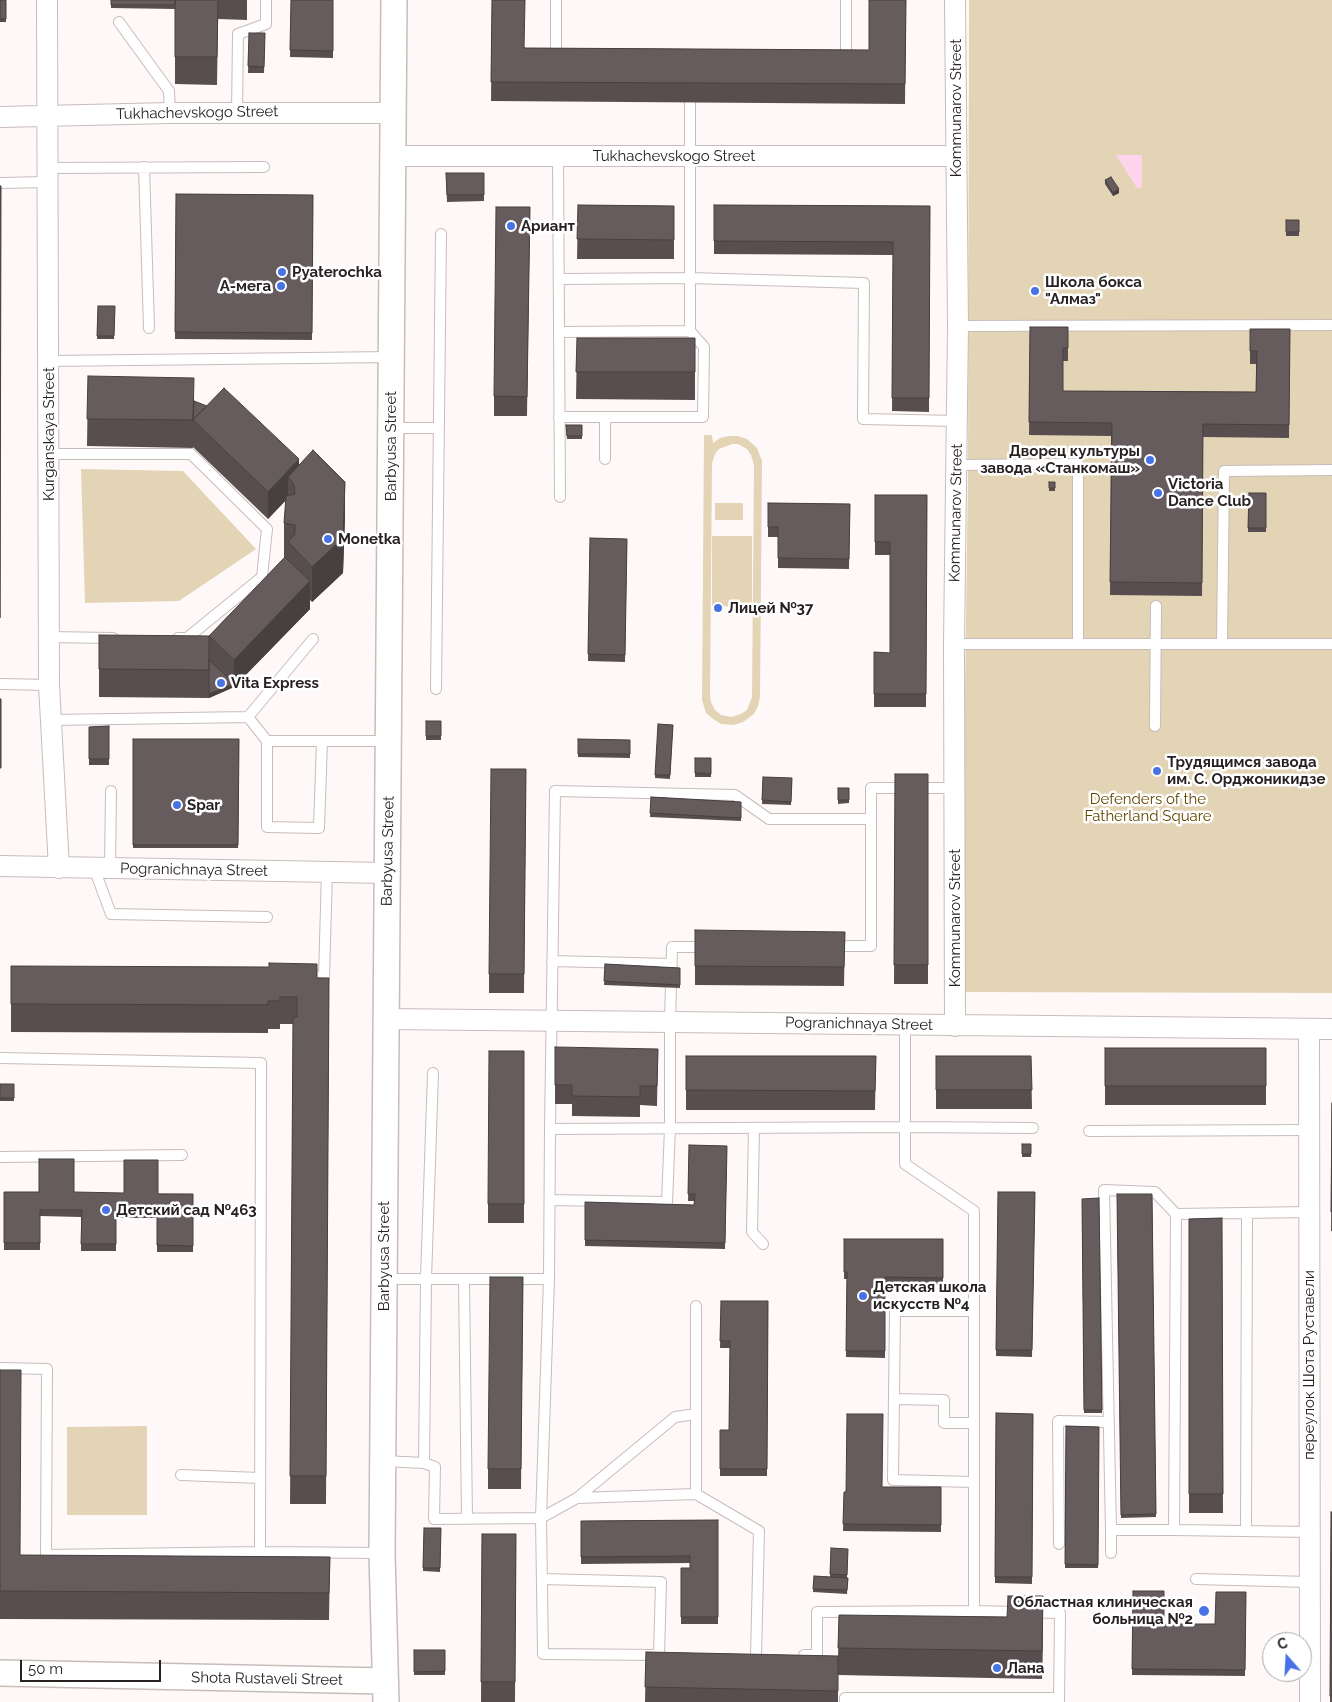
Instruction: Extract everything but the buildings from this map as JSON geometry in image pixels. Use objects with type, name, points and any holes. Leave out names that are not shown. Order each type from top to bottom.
[{"type":"street","name":"Kurganskaya Street","points":[[46,0],[49,637],[51,720],[59,868]]},
{"type":"street","name":"Barbyusa Street","points":[[385,1692],[382,1553],[394,0]]},
{"type":"street","name":"Kommunarov Street","points":[[955,0],[958,326],[954,644],[955,1026]]},
{"type":"street","name":"Tukhachevskogo Street","points":[[0,116],[237,112],[394,113]]},
{"type":"street","name":"Tukhachevskogo Street","points":[[393,156],[955,156]]},
{"type":"street","name":"Pogranichnaya Street","points":[[0,866],[388,873]]},
{"type":"street","name":"Pogranichnaya Street","points":[[386,1020],[1332,1029]]},
{"type":"street","name":"переулок Шота Руставели","points":[[1309,1029],[1310,1702]]},
{"type":"street","name":"Shota Rustaveli Street","points":[[0,1672],[385,1692]]},
{"type":"lane","points":[[237,112],[238,34],[266,24],[266,0]]},
{"type":"lane","points":[[556,0],[556,55],[575,55]]},
{"type":"lane","points":[[836,59],[846,59],[846,0]]},
{"type":"lane","points":[[119,22],[169,91],[170,113]]},
{"type":"lane","points":[[559,417],[703,417],[704,347],[690,332],[690,102]]},
{"type":"lane","points":[[558,156],[560,497]]},
{"type":"lane","points":[[144,167],[149,328]]},
{"type":"lane","points":[[0,182],[48,175],[144,167],[264,167]]},
{"type":"lane","points":[[436,689],[441,234]]},
{"type":"lane","points":[[559,278],[690,278],[864,283],[863,419],[957,421]]},
{"type":"lane","points":[[958,326],[1332,326]]},
{"type":"lane","points":[[559,332],[690,332]]},
{"type":"lane","points":[[48,361],[392,357]]},
{"type":"lane","points":[[605,418],[605,459]]},
{"type":"lane","points":[[391,428],[439,428]]},
{"type":"lane","points":[[49,454],[191,454],[267,528],[262,577],[187,638],[168,638]]},
{"type":"lane","points":[[957,465],[1078,464],[1078,644]]},
{"type":"lane","points":[[1222,644],[1224,471],[1332,470]]},
{"type":"lane","points":[[1155,726],[1156,606]]},
{"type":"lane","points":[[49,637],[128,638]]},
{"type":"lane","points":[[51,720],[248,717],[314,640]]},
{"type":"lane","points":[[954,644],[1332,644]]},
{"type":"lane","points":[[0,684],[50,686]]},
{"type":"lane","points":[[248,717],[267,740],[267,827],[319,828],[322,741]]},
{"type":"lane","points":[[267,740],[389,741]]},
{"type":"lane","points":[[821,946],[870,946],[871,788],[954,788]]},
{"type":"lane","points":[[111,791],[102,868],[111,914],[268,916]]},
{"type":"lane","points":[[542,1579],[661,1582],[664,1655],[543,1654],[541,1518],[549,1278],[555,791],[735,795],[769,820],[871,819]]},
{"type":"lane","points":[[294,976],[324,976],[327,872]]},
{"type":"lane","points":[[550,1200],[667,1202],[670,1128],[672,947],[722,947]]},
{"type":"lane","points":[[552,962],[672,964]]},
{"type":"lane","points":[[905,1025],[905,1164],[974,1210],[974,1611]]},
{"type":"lane","points":[[0,1058],[261,1063],[260,1552]]},
{"type":"lane","points":[[424,1463],[426,1279],[433,1073]]},
{"type":"lane","points":[[550,1129],[906,1126],[1033,1128]]},
{"type":"lane","points":[[754,1128],[752,1232],[763,1244]]},
{"type":"lane","points":[[1089,1131],[1309,1130]]},
{"type":"lane","points":[[0,1157],[182,1155]]},
{"type":"lane","points":[[1111,1553],[1104,1190],[1155,1192],[1176,1214],[1174,1530]]},
{"type":"lane","points":[[1176,1214],[1309,1212]]},
{"type":"lane","points":[[1246,1531],[1247,1213]]},
{"type":"lane","points":[[384,1278],[549,1278]]},
{"type":"lane","points":[[464,1279],[467,1519]]},
{"type":"lane","points":[[696,1306],[696,1494]]},
{"type":"lane","points":[[974,1311],[894,1311],[894,1480],[974,1482]]},
{"type":"lane","points":[[0,1368],[47,1369],[46,1554],[382,1553]]},
{"type":"lane","points":[[894,1399],[944,1400],[944,1423],[974,1423]]},
{"type":"lane","points":[[383,1462],[424,1463],[435,1467],[434,1518],[541,1518],[577,1498],[675,1417],[696,1414]]},
{"type":"lane","points":[[1059,1544],[1058,1421],[1108,1422]]},
{"type":"lane","points":[[181,1475],[260,1478]]},
{"type":"lane","points":[[577,1498],[696,1494],[759,1531],[755,1656]]},
{"type":"lane","points":[[1111,1530],[1310,1532]]},
{"type":"lane","points":[[1196,1579],[1309,1582]]},
{"type":"lane","points":[[791,1656],[817,1655],[817,1612],[974,1611],[1060,1613],[1059,1700],[845,1698],[844,1702]]},
{"type":"green space","name":"Defenders of the Fatherland Square","points":[[969,0],[1332,0],[1332,993],[961,992],[968,470]]},
{"type":"green space","points":[[704,435],[712,435],[713,443],[720,438],[738,436],[747,439],[757,448],[762,461],[760,697],[754,714],[743,722],[734,725],[721,724],[713,719],[706,713],[702,700]],"holes":[[[732,444],[738,444],[747,449],[754,465],[752,697],[747,710],[731,717],[721,715],[715,710],[710,695],[712,463],[719,449]]]},
{"type":"green space","points":[[81,469],[183,471],[256,549],[179,601],[85,603]]},
{"type":"green space","points":[[715,503],[743,503],[743,520],[715,520]]},
{"type":"green space","points":[[712,536],[752,536],[752,607],[712,606]]},
{"type":"green space","points":[[147,1426],[147,1515],[67,1515],[67,1427]]},
{"type":"shaded area","points":[[1116,155],[1142,155],[1142,188],[1137,188]]},
{"type":"place","name":"Ариант","points":[[511,226]]},
{"type":"place","name":"Pyaterochka","points":[[282,272]]},
{"type":"place","name":"А-мега","points":[[281,286]]},
{"type":"place","name":"Школа бокса \"Алмаз\"","points":[[1035,291]]},
{"type":"place","name":"Дворец культуры завода «Станкомаш»","points":[[1150,460]]},
{"type":"place","name":"Victoria Dance Club","points":[[1158,493]]},
{"type":"place","name":"Monetka","points":[[328,539]]},
{"type":"place","name":"Лицей №37","points":[[718,608]]},
{"type":"place","name":"Vita Express","points":[[221,683]]},
{"type":"place","name":"Трудящимся завода им. С. Орджоникидзе","points":[[1157,771]]},
{"type":"place","name":"Spar","points":[[177,805]]},
{"type":"place","name":"Детский сад №463","points":[[106,1210]]},
{"type":"place","name":"Детская школа искусств №4","points":[[863,1296]]},
{"type":"place","name":"Областная клиническая больница №2","points":[[1204,1611]]},
{"type":"place","name":"Лана","points":[[997,1668]]}]
